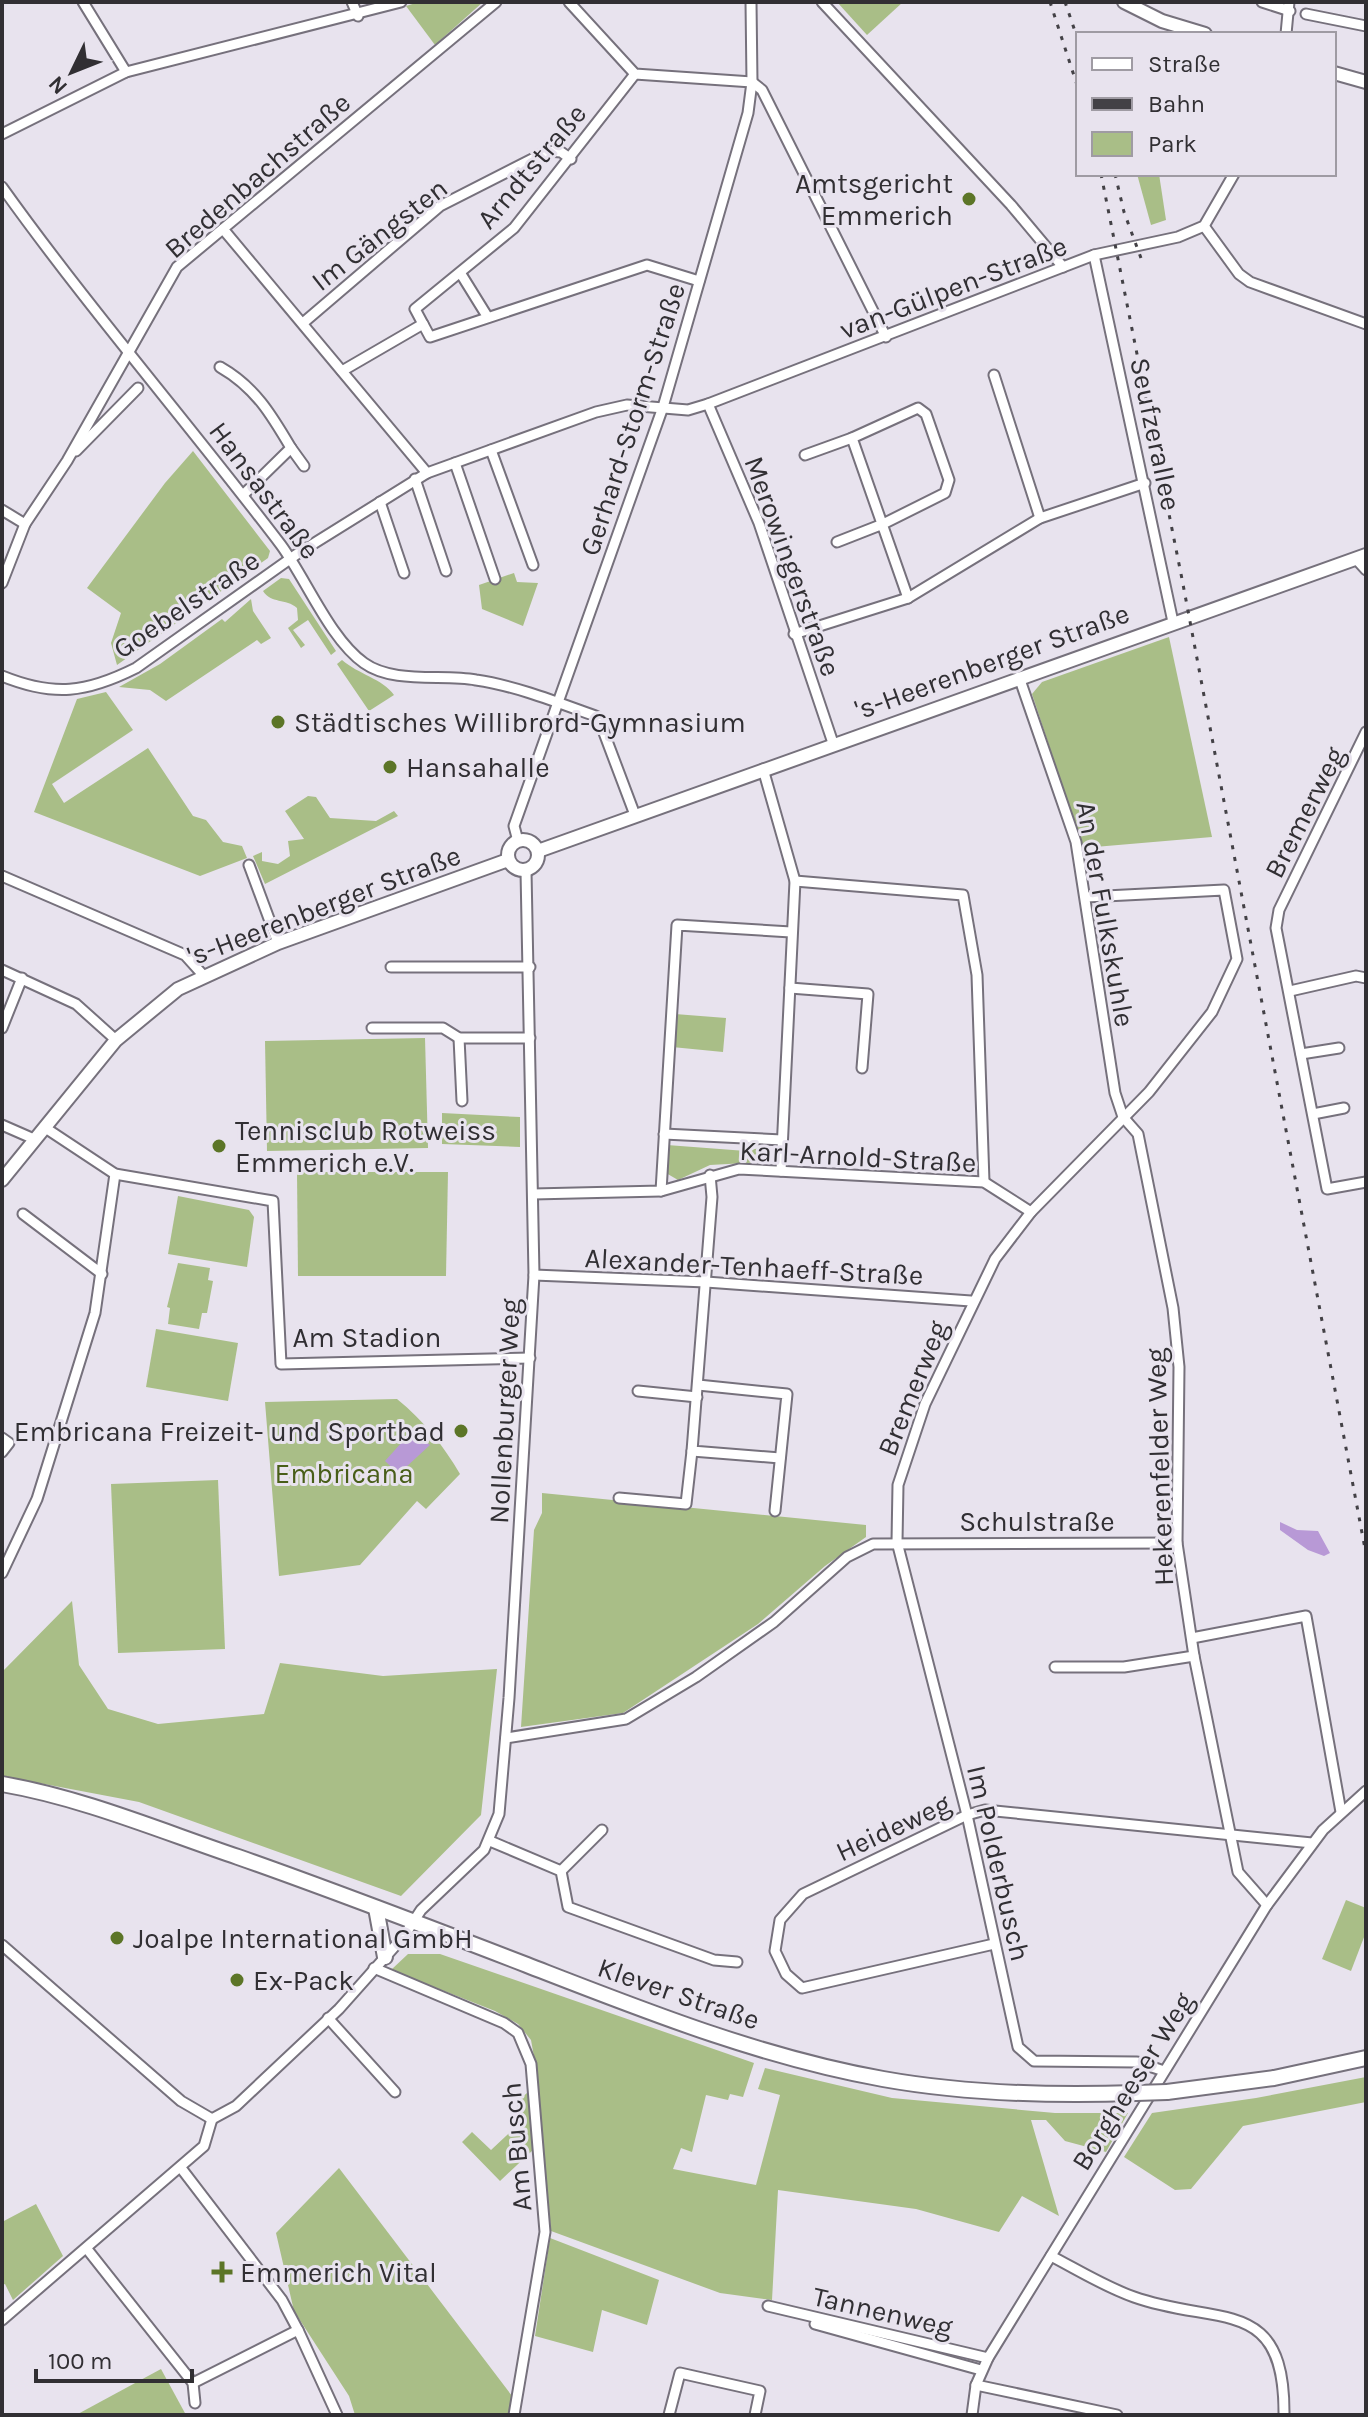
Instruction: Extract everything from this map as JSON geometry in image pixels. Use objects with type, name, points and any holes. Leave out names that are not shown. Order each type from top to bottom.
[{"type":"main road","name":"Klever Straße","points":[[2,1784],[87,1805],[412,1920],[627,2004],[806,2061],[882,2079],[1048,2096],[1167,2092],[1274,2078],[1366,2058]]},
{"type":"main road","points":[[376,1908],[385,1957]]},
{"type":"street","points":[[97,2],[85,5],[126,72]]},
{"type":"street","points":[[352,2],[358,16]]},
{"type":"street","points":[[2,134],[126,72],[358,16],[401,2]]},
{"type":"street","name":"Bredenbachstraße","points":[[2,583],[25,524],[67,461],[177,267],[496,2]]},
{"type":"street","points":[[569,2],[635,74],[752,82],[768,101],[886,337]]},
{"type":"street","name":"Gerhard-Storm-Straße","points":[[518,841],[514,826],[560,704],[663,407],[748,113],[752,82],[751,2]]},
{"type":"street","points":[[822,2],[1011,205],[1063,267]]},
{"type":"street","points":[[1124,2],[1162,21],[1198,32]]},
{"type":"street","points":[[1262,2],[1289,7],[1286,32]]},
{"type":"street","points":[[1306,14],[1366,26]]},
{"type":"street","name":"Arndtstraße","points":[[423,324],[415,309],[514,228],[635,74]]},
{"type":"street","points":[[1336,74],[1366,82]]},
{"type":"street","name":"Im Gängsten","points":[[303,323],[440,206],[548,151],[561,152],[571,159]]},
{"type":"street","points":[[1233,176],[1204,226],[1239,274],[1250,282],[1366,324]]},
{"type":"street","name":"Hansastraße","points":[[2,187],[56,263],[291,558],[348,649],[366,665],[403,675],[477,680],[560,704]]},
{"type":"street","name":"van-Gülpen-Straße","points":[[663,407],[688,410],[708,404],[1094,255],[1178,237],[1204,226]]},
{"type":"street","points":[[223,229],[427,473]]},
{"type":"street","name":"Seufzerallee","points":[[1094,255],[1173,622]]},
{"type":"street","points":[[342,371],[423,324],[430,337],[647,265],[699,281]]},
{"type":"street","points":[[461,274],[487,316]]},
{"type":"street","points":[[220,367],[241,379],[260,397],[304,466]]},
{"type":"street","points":[[994,375],[1040,518]]},
{"type":"street","name":"Bredenbachstraße","points":[[67,461],[138,388]]},
{"type":"street","name":"Merowingerstraße","points":[[708,404],[759,523],[833,743]]},
{"type":"street","name":"Goebelstraße","points":[[2,676],[36,690],[78,689],[109,682],[136,668],[291,558],[427,473],[596,412],[627,405],[663,407]]},
{"type":"street","points":[[805,455],[918,408],[926,414],[949,480],[945,493],[883,524],[837,542]]},
{"type":"street","points":[[852,438],[908,598]]},
{"type":"street","points":[[243,495],[291,448]]},
{"type":"street","points":[[491,450],[533,565]]},
{"type":"street","points":[[455,463],[495,579]]},
{"type":"street","points":[[415,479],[446,571]]},
{"type":"street","points":[[794,634],[908,598],[1040,518],[1145,483]]},
{"type":"street","points":[[380,502],[404,573]]},
{"type":"street","points":[[2,510],[25,524]]},
{"type":"street","points":[[1361,557],[1366,570]]},
{"type":"street","name":"'s-Heerenberger Straße","points":[[538,851],[833,743],[1361,557]]},
{"type":"street","name":"An der Fulkskuhle","points":[[1019,677],[1072,827],[1086,897],[1115,1093],[1123,1117]]},
{"type":"street","points":[[560,704],[598,717],[635,815]]},
{"type":"street","name":"Bremerweg","points":[[1290,991],[1276,928],[1279,910],[1366,732]]},
{"type":"street","points":[[763,769],[795,881],[781,1171]]},
{"type":"street","points":[[518,841],[530,842],[538,851],[537,861],[526,871],[514,868],[508,860],[509,847],[518,841]]},
{"type":"street","name":"'s-Heerenberger Straße","points":[[2,1180],[116,1040],[160,1002],[203,975],[278,943],[508,860]]},
{"type":"street","points":[[249,865],[278,943]]},
{"type":"street","name":"Nollenburger Weg","points":[[212,2119],[236,2106],[328,2018],[404,1936],[412,1920],[490,1841],[499,1814],[534,1275],[526,871]]},
{"type":"street","points":[[2,876],[185,955],[203,975]]},
{"type":"street","points":[[795,881],[963,895],[977,975],[984,1182]]},
{"type":"street","name":"Bremerweg","points":[[897,1542],[898,1485],[925,1404],[971,1301],[995,1259],[1031,1212],[1149,1092],[1212,1012],[1237,959],[1224,890],[1086,897]]},
{"type":"street","points":[[661,1191],[677,925],[791,932]]},
{"type":"street","points":[[391,967],[530,967]]},
{"type":"street","points":[[2,970],[76,1004],[116,1040]]},
{"type":"street","points":[[1366,978],[1356,976],[1290,991],[1327,1189],[1366,1182]]},
{"type":"street","points":[[2,1028],[22,978]]},
{"type":"street","points":[[790,988],[868,994],[862,1068]]},
{"type":"street","points":[[372,1028],[443,1028],[459,1038],[530,1038]]},
{"type":"street","points":[[459,1038],[462,1101]]},
{"type":"street","points":[[1301,1054],[1339,1048]]},
{"type":"street","points":[[1313,1114],[1344,1108]]},
{"type":"street","name":"Hekerenfelder Weg","points":[[1123,1117],[1138,1134],[1173,1308],[1179,1367],[1177,1543],[1194,1656],[1238,1872],[1267,1905]]},
{"type":"street","points":[[2,1125],[34,1139]]},
{"type":"street","points":[[2,1573],[37,1499],[95,1313],[115,1174],[44,1127]]},
{"type":"street","name":"Karl-Arnold-Straße","points":[[664,1134],[782,1140]]},
{"type":"street","name":"Karl-Arnold-Straße","points":[[533,1194],[661,1191],[739,1169],[984,1182],[1031,1212]]},
{"type":"street","name":"Am Stadion","points":[[115,1174],[273,1201],[281,1364],[530,1358]]},
{"type":"street","points":[[619,1498],[686,1504],[706,1282],[712,1197],[710,1175]]},
{"type":"street","points":[[23,1214],[102,1274]]},
{"type":"street","name":"Alexander-Tenhaeff-Straße","points":[[534,1275],[706,1282],[971,1301]]},
{"type":"street","points":[[698,1385],[787,1394],[775,1511]]},
{"type":"street","points":[[638,1391],[697,1397]]},
{"type":"street","points":[[2,1438],[9,1443],[2,1452]]},
{"type":"street","points":[[692,1451],[780,1458]]},
{"type":"street","points":[[506,1738],[626,1719],[696,1677],[774,1622],[847,1557],[873,1544],[897,1542]]},
{"type":"street","name":"Schulstraße","points":[[897,1542],[1177,1543]]},
{"type":"street","name":"Im Polderbusch","points":[[897,1542],[967,1815],[1018,2047],[1034,2061],[1137,2062],[1164,2071]]},
{"type":"street","points":[[1192,1638],[1306,1616],[1341,1812]]},
{"type":"street","points":[[1055,1667],[1124,1667],[1194,1656]]},
{"type":"street","name":"Borgheeser Weg","points":[[972,2415],[981,2370],[1267,1905],[1312,1843],[1366,1791]]},
{"type":"street","name":"Heideweg","points":[[994,1944],[802,1988],[786,1974],[775,1951],[780,1920],[803,1894],[967,1815],[985,1810],[1312,1843]]},
{"type":"street","points":[[561,1871],[602,1830]]},
{"type":"street","points":[[490,1841],[561,1871]]},
{"type":"street","points":[[561,1871],[568,1907],[714,1960],[737,1962]]},
{"type":"street","points":[[2,1945],[181,2101],[212,2119],[204,2146],[2,2320]]},
{"type":"street","name":"Am Busch","points":[[374,1968],[504,2023],[518,2033],[531,2064],[545,2232],[514,2415]]},
{"type":"street","points":[[328,2018],[395,2092]]},
{"type":"street","points":[[181,2168],[282,2300],[337,2415]]},
{"type":"street","points":[[87,2249],[193,2383],[195,2403]]},
{"type":"street","points":[[1051,2256],[1133,2297],[1233,2318],[1258,2329],[1271,2342],[1282,2368],[1284,2415]]},
{"type":"street","name":"Tannenweg","points":[[768,2306],[988,2358]]},
{"type":"street","name":"Tannenweg","points":[[814,2323],[981,2370]]},
{"type":"street","points":[[193,2383],[298,2330]]},
{"type":"street","points":[[669,2415],[680,2373],[760,2391],[755,2415]]},
{"type":"street","points":[[976,2385],[1117,2415]]},
{"type":"green space","points":[[419,2],[483,2],[435,45],[406,6]]},
{"type":"green space","points":[[837,2],[903,2],[867,35]]},
{"type":"green space","points":[[1138,176],[1159,176],[1166,220],[1151,225]]},
{"type":"green space","points":[[193,451],[270,551],[268,558],[117,665],[111,643],[121,613],[87,588],[165,483]]},
{"type":"green space","points":[[514,573],[517,582],[538,583],[523,626],[482,609],[479,585]]},
{"type":"green space","points":[[281,578],[289,579],[336,651],[331,655],[308,620],[293,630],[305,645],[301,648],[288,628],[298,620],[297,608],[270,598],[263,591]]},
{"type":"green space","points":[[251,599],[253,611],[271,638],[261,644],[257,640],[166,701],[150,690],[119,687],[160,664],[222,619],[225,622]]},
{"type":"green space","points":[[1169,637],[1212,837],[1083,848],[1032,694],[1042,682]]},
{"type":"green space","points":[[342,660],[394,695],[369,711],[337,664]]},
{"type":"green space","points":[[106,692],[133,730],[52,784],[64,803],[148,748],[193,816],[206,820],[223,842],[242,846],[247,858],[200,876],[34,812],[77,699]]},
{"type":"green space","points":[[308,796],[316,797],[330,818],[376,821],[394,811],[398,816],[265,884],[253,856],[262,852],[262,861],[278,864],[290,856],[288,841],[304,839],[285,811]]},
{"type":"green space","points":[[675,1014],[726,1018],[723,1052],[672,1047]]},
{"type":"green space","points":[[425,1038],[428,1148],[267,1151],[265,1041]]},
{"type":"green space","points":[[442,1113],[520,1117],[520,1147],[442,1144]]},
{"type":"green space","points":[[667,1145],[746,1151],[764,1147],[770,1153],[764,1162],[710,1165],[678,1180],[666,1173]]},
{"type":"green space","points":[[297,1172],[448,1172],[446,1276],[298,1276]]},
{"type":"green space","points":[[178,1196],[249,1210],[254,1217],[247,1267],[168,1254]]},
{"type":"green space","points":[[178,1263],[210,1268],[208,1280],[213,1281],[207,1313],[202,1313],[199,1329],[168,1324],[170,1308],[167,1307]]},
{"type":"green space","points":[[156,1329],[238,1343],[228,1401],[146,1387]]},
{"type":"green space","name":"Embricana","points":[[397,1399],[432,1434],[460,1474],[426,1509],[417,1501],[360,1565],[279,1576],[265,1402]]},
{"type":"green space","points":[[218,1480],[225,1649],[118,1653],[111,1484]]},
{"type":"green space","points":[[542,1493],[866,1525],[866,1537],[825,1566],[758,1624],[623,1713],[521,1727],[534,1530],[542,1513]]},
{"type":"green space","points":[[72,1601],[79,1665],[108,1709],[158,1724],[264,1714],[280,1663],[383,1676],[497,1669],[481,1815],[401,1896],[139,1802],[2,1776],[2,1672]]},
{"type":"green space","points":[[1346,1900],[1366,1908],[1366,1932],[1351,1971],[1322,1959]]},
{"type":"green space","points":[[408,1954],[440,1954],[754,2063],[743,2097],[730,2094],[728,2100],[706,2095],[692,2152],[681,2148],[673,2169],[756,2185],[780,2095],[758,2089],[765,2068],[892,2098],[1055,2113],[1128,2113],[1106,2152],[1065,2141],[1046,2120],[1031,2120],[1059,2216],[1022,2196],[999,2232],[916,2209],[778,2190],[772,2300],[720,2293],[551,2231],[531,2040],[518,2024],[495,2011],[391,1970]]},
{"type":"green space","points":[[1366,2077],[1366,2102],[1243,2126],[1191,2189],[1175,2190],[1124,2157],[1152,2113],[1256,2098]]},
{"type":"green space","points":[[528,2092],[534,2149],[500,2181],[462,2142],[472,2132],[491,2150],[524,2119],[516,2103]]},
{"type":"green space","points":[[339,2168],[512,2396],[508,2415],[355,2415],[349,2396],[294,2311],[276,2233]]},
{"type":"green space","points":[[36,2204],[63,2256],[13,2300],[5,2284],[2,2285],[2,2222]]},
{"type":"green space","points":[[550,2238],[659,2280],[647,2325],[602,2310],[593,2352],[535,2336]]},
{"type":"green space","points":[[161,2369],[186,2415],[76,2415]]},
{"type":"shaded area","points":[[412,1431],[430,1445],[405,1468],[406,1473],[403,1470],[399,1474],[385,1461]]},
{"type":"shaded area","points":[[1280,1522],[1297,1530],[1318,1531],[1330,1553],[1324,1556],[1308,1550],[1280,1530]]},
{"type":"railway","points":[[1050,2],[1076,82]]},
{"type":"railway","points":[[1065,2],[1076,34]]},
{"type":"railway","points":[[1101,176],[1182,579],[1366,1554]]},
{"type":"railway","points":[[1115,176],[1124,212],[1141,258]]},
{"type":"place","name":"Amtsgericht Emmerich","points":[[969,199]]},
{"type":"place","name":"Städtisches Willibrord-Gymnasium","points":[[278,722]]},
{"type":"place","name":"Hansahalle","points":[[390,767]]},
{"type":"place","name":"Tennisclub Rotweiss Emmerich e.V.","points":[[219,1146]]},
{"type":"place","name":"Embricana Freizeit- und Sportbad","points":[[461,1431]]},
{"type":"place","name":"Joalpe International GmbH","points":[[117,1938]]},
{"type":"place","name":"Ex-Pack","points":[[237,1980]]},
{"type":"place","name":"Emmerich Vital","points":[[222,2272]]}]
